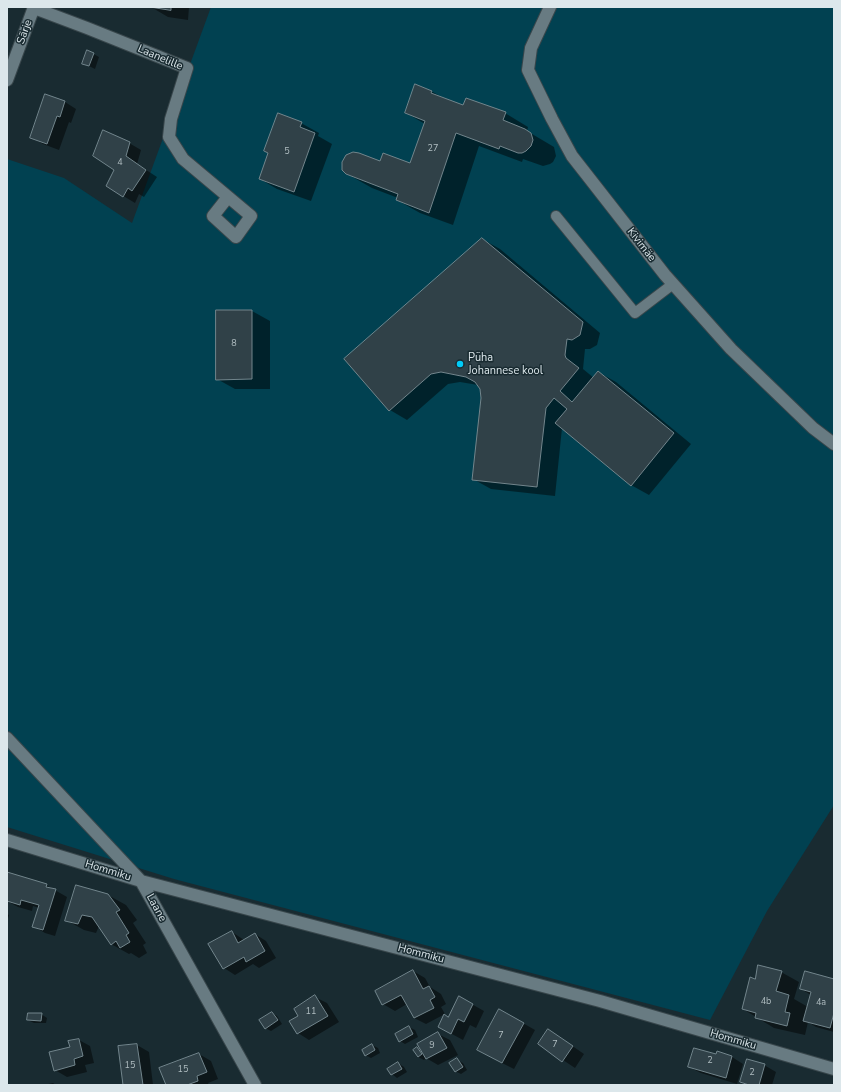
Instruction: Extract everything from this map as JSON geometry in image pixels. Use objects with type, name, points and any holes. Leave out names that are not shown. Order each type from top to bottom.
[{"type":"street","name":"Kivimäe","points":[[550,7],[531,48],[528,70],[572,156],[673,284],[731,349],[813,428],[834,444]]},
{"type":"street","name":"Särje","points":[[7,80],[34,8]]},
{"type":"street","name":"Laanelille","points":[[34,8],[187,68],[171,118],[169,137],[183,159],[228,197]]},
{"type":"street","name":"Laane","points":[[7,738],[141,881],[255,1085]]},
{"type":"street","name":"Hommiku","points":[[7,840],[141,881],[600,1001],[834,1069]]},
{"type":"lane","points":[[556,216],[635,313],[673,284]]},
{"type":"shaded area","points":[[211,7],[834,7],[834,805],[767,911],[710,1020],[174,879],[7,827],[7,159],[64,178],[132,223]]},
{"type":"building","points":[[150,7],[171,7],[171,10]]},
{"type":"building","points":[[87,50],[94,53],[89,66],[82,64]]},
{"type":"building","points":[[415,84],[432,91],[431,93],[463,105],[466,98],[506,112],[503,120],[531,133],[533,140],[531,146],[526,151],[518,153],[500,146],[499,149],[456,133],[429,213],[396,200],[398,194],[346,174],[342,170],[342,162],[346,155],[353,152],[380,161],[383,153],[410,163],[425,121],[405,113]]},
{"type":"building","points":[[45,94],[65,101],[60,117],[57,116],[47,144],[30,138]]},
{"type":"building","points":[[278,113],[302,122],[300,127],[315,133],[294,192],[259,179],[268,153],[264,151]]},
{"type":"building","points":[[103,130],[130,142],[126,156],[146,170],[132,191],[128,188],[123,197],[106,186],[114,170],[93,156]]},
{"type":"building","name":"Püha Johannese kool","points":[[482,238],[583,322],[580,335],[572,340],[567,339],[565,355],[566,358],[579,368],[560,391],[572,402],[598,371],[674,433],[631,486],[555,423],[567,409],[554,398],[546,408],[537,487],[472,480],[481,398],[480,389],[475,382],[466,377],[441,372],[431,374],[389,411],[344,359]]},
{"type":"building","points":[[216,310],[252,310],[252,379],[216,380]]},
{"type":"building","points":[[7,872],[47,884],[46,887],[56,889],[43,930],[32,927],[39,905],[21,900],[20,905],[7,901]]},
{"type":"building","points":[[76,885],[108,894],[120,910],[116,912],[129,933],[126,935],[130,942],[120,948],[116,941],[111,945],[92,917],[82,915],[78,924],[65,921]]},
{"type":"building","points":[[232,931],[238,943],[255,933],[265,951],[246,962],[244,957],[223,969],[208,944]]},
{"type":"building","points":[[758,965],[782,971],[776,991],[789,995],[785,1012],[790,1013],[787,1026],[755,1018],[756,1013],[742,1009],[750,977],[755,979]]},
{"type":"building","points":[[413,970],[423,989],[429,986],[435,997],[430,1000],[434,1008],[414,1018],[401,995],[382,1005],[375,991]]},
{"type":"building","points":[[805,971],[834,979],[834,1013],[830,1028],[803,1021],[811,992],[800,989]]},
{"type":"building","points":[[315,995],[328,1016],[297,1034],[289,1021],[298,1016],[294,1009]]},
{"type":"building","points":[[459,996],[473,1004],[464,1022],[458,1019],[451,1034],[438,1027],[444,1014],[448,1017]]},
{"type":"building","points":[[499,1009],[524,1023],[502,1063],[477,1050]]},
{"type":"building","points":[[272,1012],[278,1020],[265,1029],[259,1020]]},
{"type":"building","points":[[28,1013],[42,1013],[41,1021],[27,1020]]},
{"type":"building","points":[[409,1026],[413,1034],[399,1042],[395,1034]]},
{"type":"building","points":[[548,1029],[573,1046],[562,1062],[538,1044]]},
{"type":"building","points":[[438,1032],[447,1048],[426,1059],[417,1044]]},
{"type":"building","points":[[79,1039],[83,1056],[74,1059],[75,1065],[54,1071],[49,1052],[70,1047],[68,1041]]},
{"type":"building","points":[[137,1044],[143,1085],[123,1085],[118,1046]]},
{"type":"building","points":[[372,1044],[375,1050],[365,1056],[362,1050]]},
{"type":"building","points":[[417,1047],[422,1054],[418,1057],[413,1050]]},
{"type":"building","points":[[694,1048],[716,1054],[717,1051],[732,1056],[726,1078],[688,1067]]},
{"type":"building","points":[[199,1053],[207,1072],[197,1076],[198,1081],[187,1085],[166,1085],[159,1068]]},
{"type":"building","points":[[457,1058],[463,1067],[455,1072],[449,1063]]},
{"type":"building","points":[[747,1059],[765,1064],[759,1085],[749,1085],[740,1082]]},
{"type":"building","points":[[398,1062],[402,1069],[391,1075],[387,1069]]},
{"type":"place","name":"Püha Johannese kool","points":[[460,364]]}]
